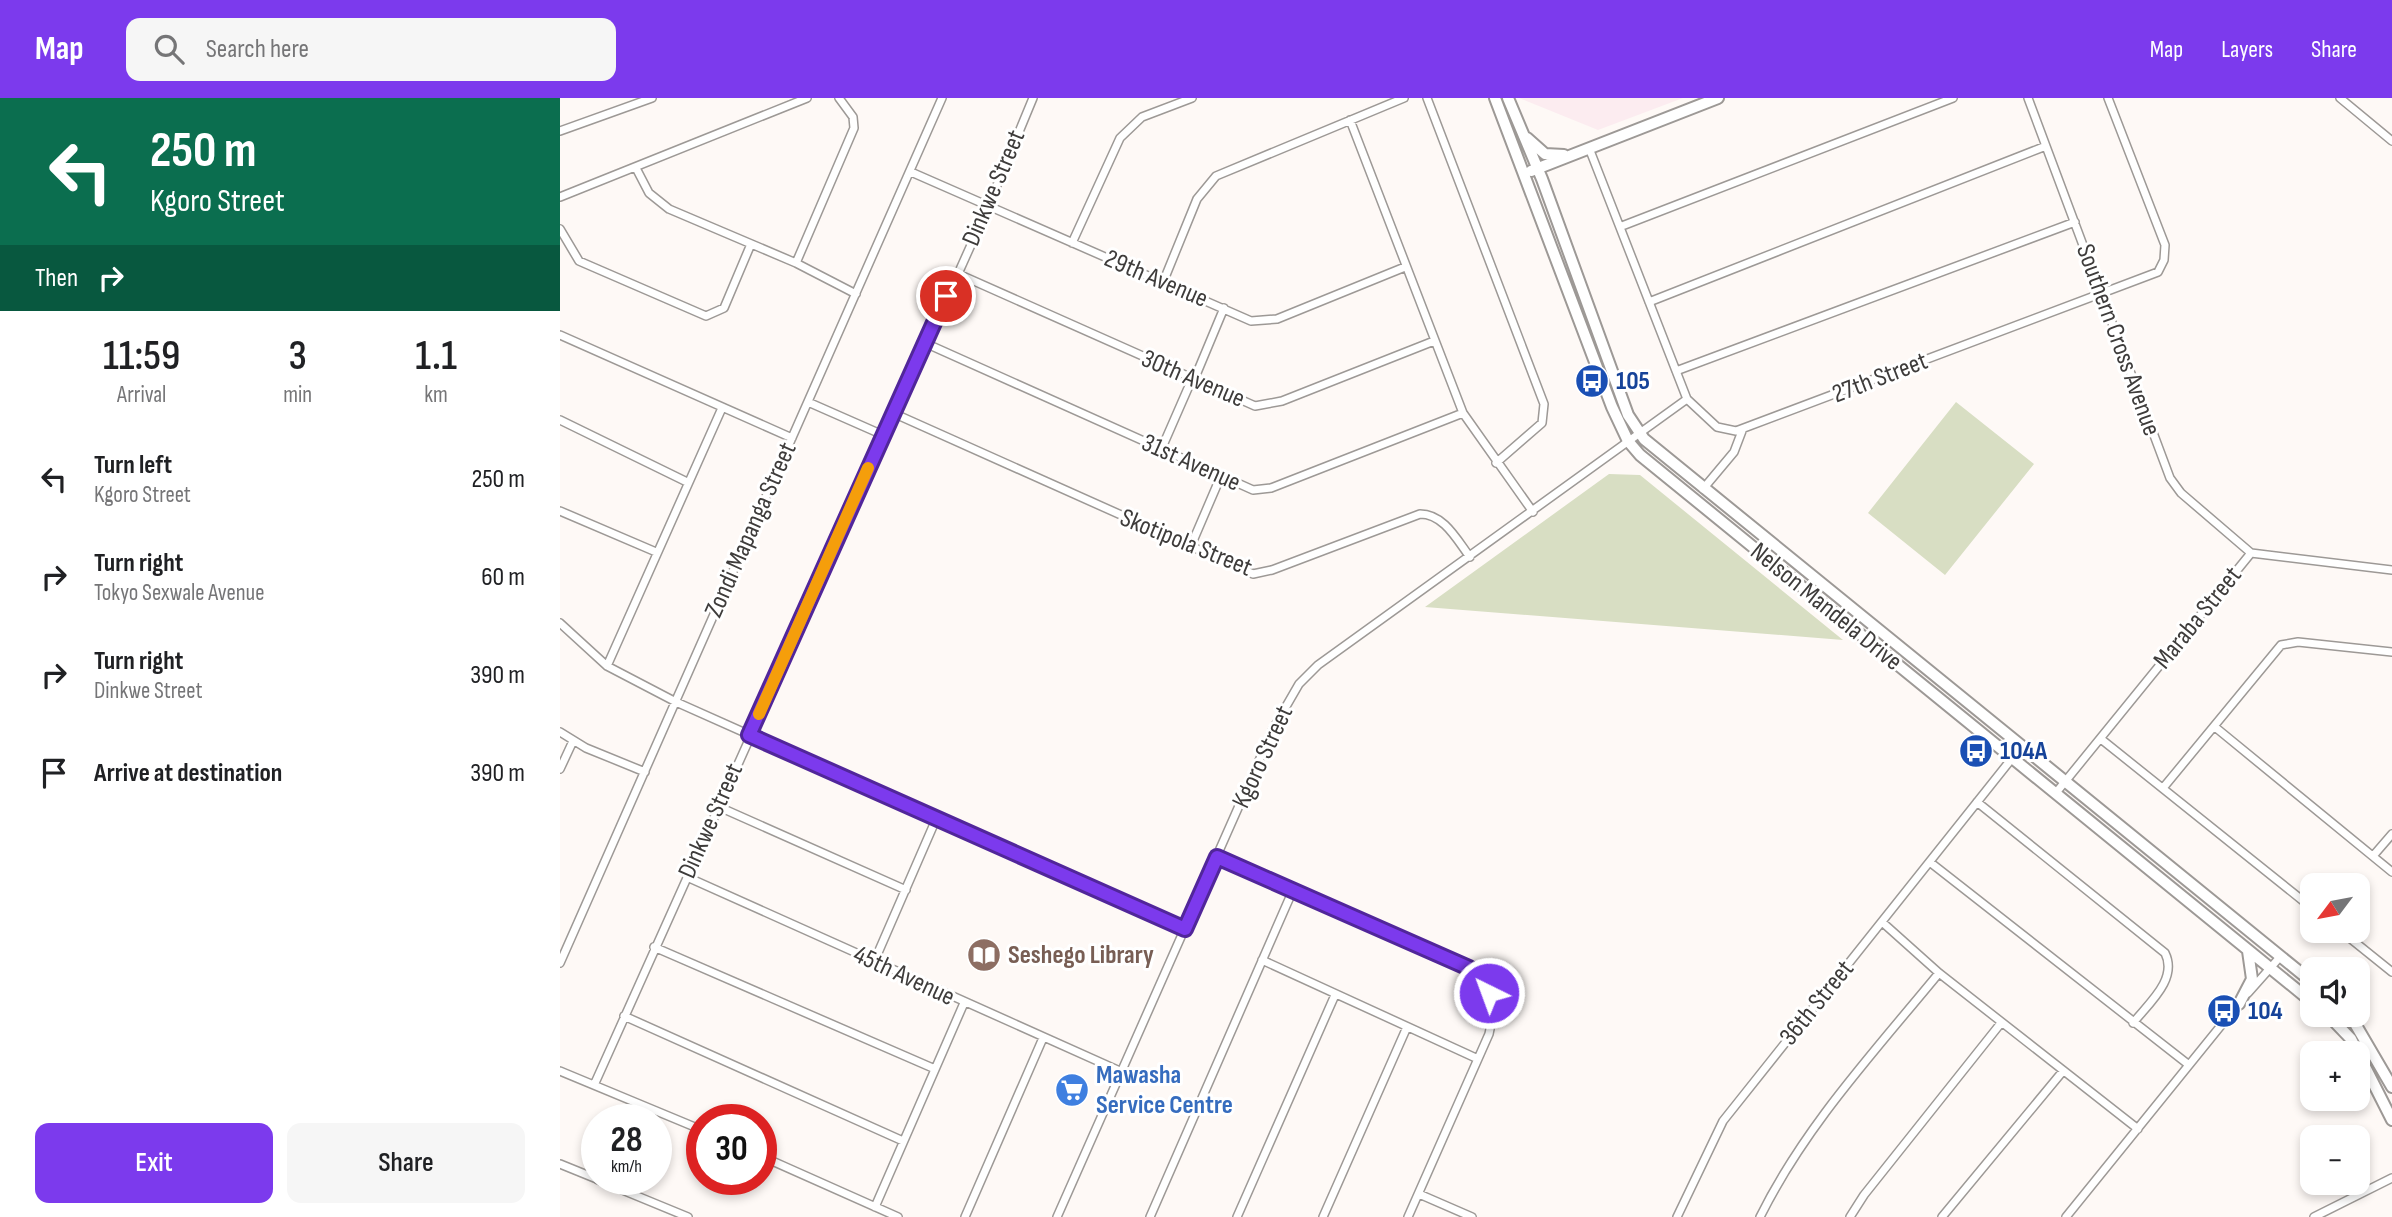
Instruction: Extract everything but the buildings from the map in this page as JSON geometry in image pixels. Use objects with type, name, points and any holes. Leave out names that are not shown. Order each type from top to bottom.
[{"type":"main road","name":"Nelson Mandela Drive","points":[[1495,98],[1609,401],[1628,441],[1653,468],[2300,992]]},
{"type":"main road","name":"Nelson Mandela Drive","points":[[1508,98],[1537,168],[1628,415],[1640,434],[1703,489],[2300,973]]},
{"type":"main road","points":[[1525,173],[1718,98]]},
{"type":"main road","points":[[1523,133],[1545,154],[1577,153]]},
{"type":"main road","points":[[2239,1004],[2252,979],[2248,949]]},
{"type":"main road","points":[[2340,1027],[2351,1039],[2392,1120]]},
{"type":"main road","points":[[2357,1027],[2392,1087]]},
{"type":"street","points":[[560,131],[652,98]]},
{"type":"street","points":[[560,197],[807,98]]},
{"type":"street","points":[[796,263],[854,128],[853,117],[839,98]]},
{"type":"street","name":"Zondi Mapanga Street","points":[[560,962],[942,98]]},
{"type":"street","name":"Dinkwe Street","points":[[595,1083],[883,435],[988,206],[1032,98]]},
{"type":"street","points":[[1072,243],[1126,131],[1142,117],[1192,98]]},
{"type":"street","points":[[1164,280],[1196,198],[1216,176],[1405,98]]},
{"type":"street","points":[[1427,98],[1544,404],[1545,415],[1536,430],[1496,463]]},
{"type":"street","points":[[1622,226],[1953,98]]},
{"type":"street","name":"Southern Cross Avenue","points":[[2028,98],[2170,478],[2181,493],[2251,553]]},
{"type":"street","name":"27th Street","points":[[1742,431],[2102,293],[2154,276],[2161,268],[2165,253],[2108,98]]},
{"type":"street","points":[[2340,98],[2392,141]]},
{"type":"street","points":[[1350,120],[1464,413],[1496,463],[1533,512]]},
{"type":"street","points":[[1649,302],[2046,146]]},
{"type":"street","points":[[1589,148],[1622,226],[1687,399],[1717,427],[1742,431],[1734,452],[1703,489]]},
{"type":"street","points":[[636,168],[658,202],[796,263],[856,294]]},
{"type":"street","name":"29th Avenue","points":[[911,172],[1164,280],[1251,321],[1268,321],[1405,267]]},
{"type":"street","points":[[1676,371],[2075,222]]},
{"type":"street","points":[[560,229],[579,261],[706,316],[724,307],[751,244]]},
{"type":"street","name":"30th Avenue","points":[[956,273],[1244,402],[1267,406],[1434,341]]},
{"type":"street","points":[[1161,450],[1224,308]]},
{"type":"street","points":[[560,335],[792,438]]},
{"type":"street","name":"31st Avenue","points":[[925,343],[1244,488],[1263,490],[1464,413]]},
{"type":"street","name":"Kgoro Street","points":[[1057,1217],[1273,729],[1298,684],[1318,666],[1687,399]]},
{"type":"street","points":[[808,402],[883,435]]},
{"type":"street","points":[[607,666],[722,408]]},
{"type":"street","name":"Skotipola Street","points":[[893,413],[1241,571],[1261,574],[1411,517],[1427,514],[1443,522],[1470,557]]},
{"type":"street","points":[[560,420],[687,482]]},
{"type":"street","points":[[1190,548],[1220,478]]},
{"type":"street","points":[[560,511],[656,551]]},
{"type":"street","name":"Maraba Street","points":[[2055,794],[2251,553],[2392,570]]},
{"type":"street","points":[[560,623],[607,666],[676,702],[1185,929]]},
{"type":"street","points":[[2163,788],[2276,650],[2286,643],[2392,652]]},
{"type":"street","points":[[2215,727],[2392,872]]},
{"type":"street","points":[[560,732],[573,741],[645,772]]},
{"type":"street","points":[[2101,739],[2300,898]]},
{"type":"street","points":[[560,769],[573,741]]},
{"type":"street","name":"36th Street","points":[[1677,1217],[1723,1121],[2021,747]]},
{"type":"street","points":[[1977,802],[2165,953],[2169,961],[2169,976],[2133,1023]]},
{"type":"street","points":[[717,806],[906,890]]},
{"type":"street","points":[[874,962],[937,817]]},
{"type":"street","points":[[2373,856],[2392,834]]},
{"type":"street","points":[[1217,857],[1477,975],[1489,993],[1493,1019],[1408,1217]]},
{"type":"street","points":[[1931,863],[2189,1065]]},
{"type":"street","name":"45th Avenue","points":[[687,877],[1122,1072]]},
{"type":"street","points":[[1150,1217],[1293,890]]},
{"type":"street","points":[[1882,922],[1939,973],[2138,1129]]},
{"type":"street","points":[[2356,943],[2392,972]]},
{"type":"street","points":[[654,947],[935,1069]]},
{"type":"street","points":[[2066,1217],[2280,957]]},
{"type":"street","points":[[1262,960],[1478,1059]]},
{"type":"street","points":[[1760,1217],[1785,1169],[1814,1128],[1939,973]]},
{"type":"street","points":[[1237,1217],[1335,995]]},
{"type":"street","points":[[874,1207],[964,1003]]},
{"type":"street","points":[[624,1016],[903,1141]]},
{"type":"street","points":[[1850,1217],[1864,1195],[2001,1023]]},
{"type":"street","points":[[1323,1217],[1407,1027]]},
{"type":"street","points":[[965,1217],[1044,1038]]},
{"type":"street","points":[[560,1071],[595,1083],[686,1123]]},
{"type":"street","points":[[1942,1217],[2063,1071]]},
{"type":"street","points":[[777,1163],[898,1217]]},
{"type":"street","points":[[560,1164],[581,1173]]},
{"type":"street","points":[[2314,1217],[2392,1178]]},
{"type":"street","points":[[1419,1194],[1472,1217]]},
{"type":"street","points":[[635,1195],[688,1217]]},
{"type":"shaded area","points":[[1519,98],[1683,98],[1598,130]]},
{"type":"green space","points":[[1956,402],[2034,464],[1945,575],[1868,513]]},
{"type":"green space","points":[[1609,474],[1640,475],[1843,640],[1425,607]]},
{"type":"slow traffic","points":[[759,714],[868,468]]},
{"type":"place","name":"105","points":[[1592,381]]},
{"type":"place","name":"104A","points":[[1976,751]]},
{"type":"place","name":"Seshego Library","points":[[984,955]]},
{"type":"place","name":"104","points":[[2224,1011]]},
{"type":"place","name":"Mawasha Service Centre","points":[[1072,1090]]},
{"type":"route","points":[[946,296],[749,735],[1185,929],[1217,857],[1469,968],[1484,981],[1489,993]]}]
